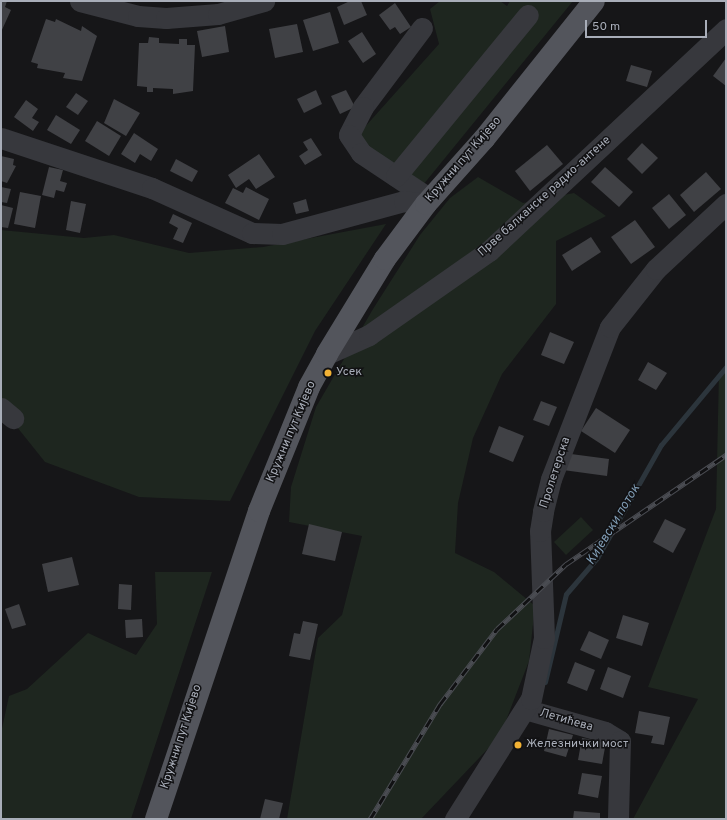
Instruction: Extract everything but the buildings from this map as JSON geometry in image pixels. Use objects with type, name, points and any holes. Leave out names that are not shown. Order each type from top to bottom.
[{"type":"main road","name":"Кружни пут Кијево","points":[[156,819],[259,511],[309,387],[327,354],[385,259],[428,201],[484,139],[594,1]]},
{"type":"street","points":[[80,1],[138,16],[166,18],[218,14],[264,1]]},
{"type":"street","points":[[396,176],[528,15]]},
{"type":"street","points":[[422,28],[349,131],[352,142],[361,152],[396,176],[428,201]]},
{"type":"street","name":"Прве балканске радио-антене","points":[[327,354],[369,335],[488,250],[726,29]]},
{"type":"street","points":[[1,138],[152,188],[252,233],[282,234],[404,201],[428,201]]},
{"type":"street","name":"Пролетерска","points":[[455,819],[528,710],[544,638],[540,530],[543,511],[551,479],[610,327],[656,269],[726,204]]},
{"type":"street","name":"Летићева","points":[[528,710],[605,732],[620,741],[618,819]]},
{"type":"shaded area","points":[[440,1],[500,1],[507,6],[510,1],[573,1],[423,185],[355,138],[439,44],[430,9]]},
{"type":"shaded area","points":[[478,177],[523,203],[574,193],[606,216],[556,241],[556,304],[502,374],[473,438],[458,503],[455,553],[494,572],[535,606],[529,661],[500,736],[421,819],[287,819],[318,638],[342,615],[362,536],[289,522],[291,487],[316,407],[373,309],[420,235],[450,198]]},
{"type":"shaded area","points":[[386,224],[315,331],[230,501],[139,497],[45,462],[1,407],[1,230],[84,238],[114,235],[189,253],[263,247]]},
{"type":"shaded area","points":[[726,367],[726,819],[633,819],[698,699],[648,687],[716,509],[719,372]]},
{"type":"shaded area","points":[[581,517],[593,530],[566,555],[554,542]]},
{"type":"shaded area","points":[[155,572],[212,572],[131,819],[1,819],[1,733],[9,696],[27,689],[88,633],[136,655],[157,624]]},
{"type":"waterway","name":"Кијевски поток","points":[[545,682],[566,594],[597,558],[661,445],[726,367]]},
{"type":"railway","points":[[370,819],[440,704],[497,629],[566,564],[726,455]]},
{"type":"place","name":"Усек","points":[[328,373]]},
{"type":"place","name":"Железнички мост","points":[[518,745]]}]
